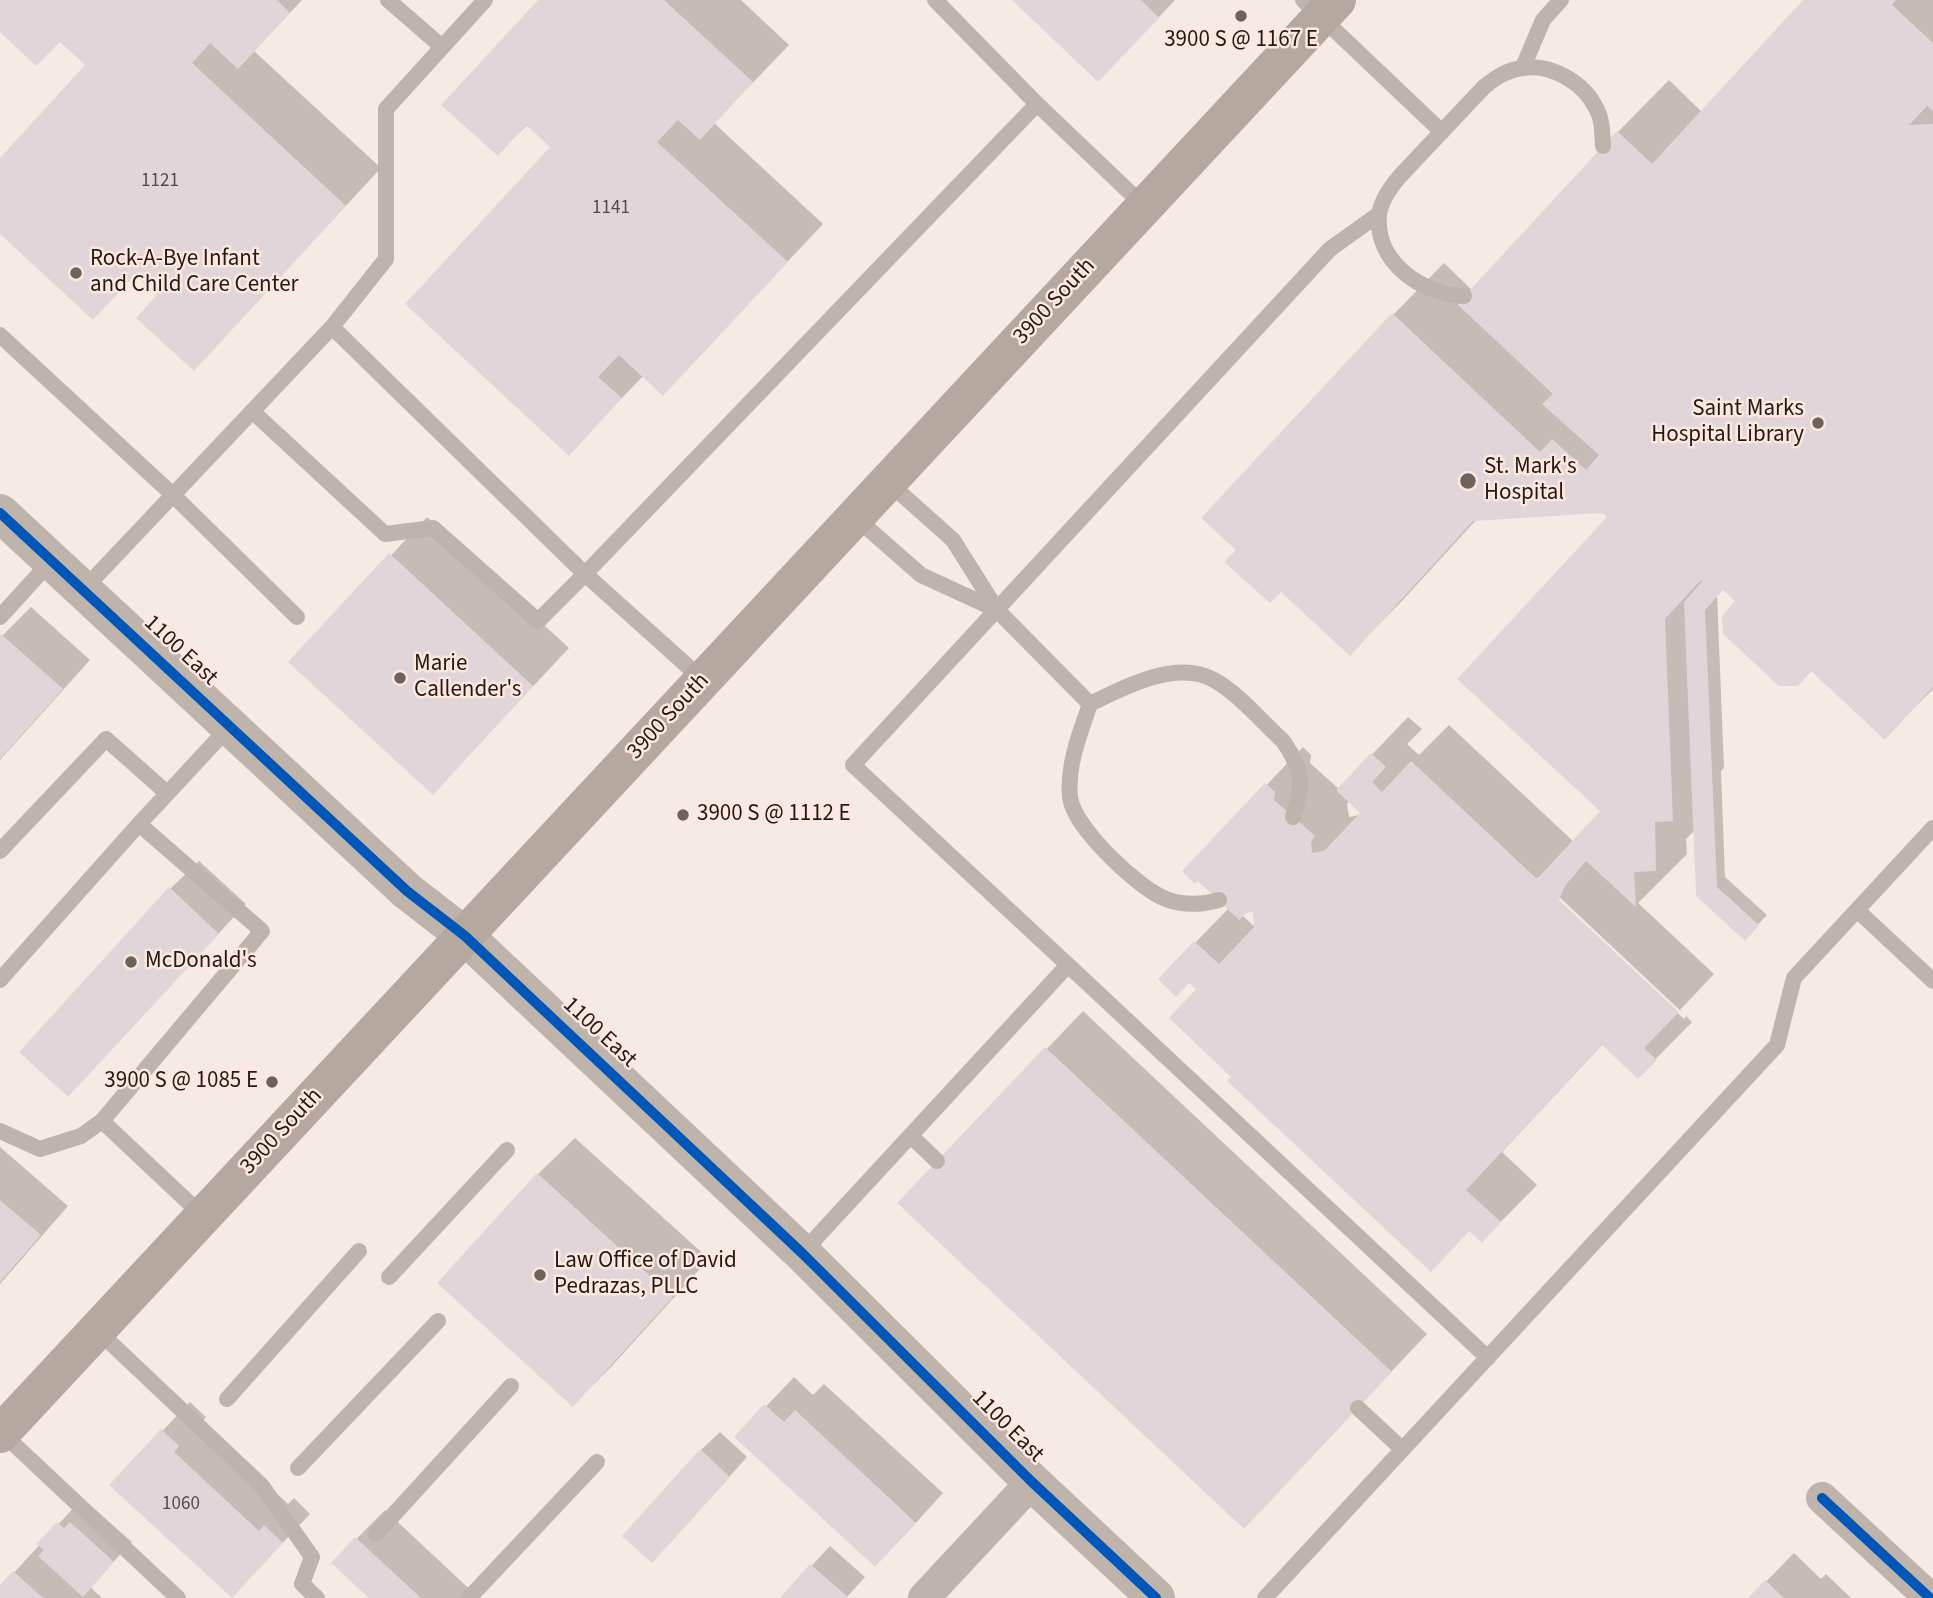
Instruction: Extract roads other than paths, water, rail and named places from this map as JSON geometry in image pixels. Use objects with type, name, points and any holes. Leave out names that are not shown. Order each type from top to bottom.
[{"type":"main road","name":"3900 South","points":[[1,1434],[1144,206],[1320,6]]},
{"type":"street","name":"1100 East","points":[[0,513],[407,891],[465,936],[802,1253],[1032,1482],[1156,1598]]},
{"type":"street","points":[[923,1598],[1032,1482]]},
{"type":"street","points":[[1822,1498],[1930,1598]]},
{"type":"lane","points":[[388,0],[441,47]]},
{"type":"lane","points":[[83,590],[332,327],[386,259],[386,109],[485,0]]},
{"type":"lane","points":[[934,0],[1037,104],[1144,206]]},
{"type":"lane","points":[[1523,67],[1543,20],[1561,0]]},
{"type":"lane","points":[[1320,6],[1442,132]]},
{"type":"lane","points":[[1464,296],[1430,289],[1415,282],[1392,261],[1381,237],[1379,214],[1390,189],[1442,132],[1498,76],[1523,67],[1536,67],[1559,74],[1581,89],[1597,108],[1602,124],[1603,146]]},
{"type":"lane","points":[[252,411],[385,534],[433,528],[538,621],[1037,104]]},
{"type":"lane","points":[[1379,214],[1330,249],[853,765],[1488,1358]]},
{"type":"lane","points":[[332,327],[585,574],[703,680]]},
{"type":"lane","points":[[0,335],[173,495],[297,617]]},
{"type":"lane","points":[[887,482],[953,540],[998,610],[1090,704]]},
{"type":"lane","points":[[855,517],[921,575],[998,610]]},
{"type":"lane","points":[[0,618],[51,561]]},
{"type":"lane","points":[[1219,900],[1187,904],[1169,901],[1153,893],[1089,835],[1080,823],[1070,797],[1071,771],[1075,746],[1090,704],[1134,682],[1158,676],[1189,673],[1204,675],[1214,680],[1283,741],[1291,753],[1298,766],[1301,793],[1293,817]]},
{"type":"lane","points":[[0,980],[230,726]]},
{"type":"lane","points":[[0,851],[106,739],[167,793]]},
{"type":"lane","points":[[0,1131],[40,1149],[82,1136],[102,1121],[262,931],[139,824]]},
{"type":"lane","points":[[1265,1598],[1777,1045],[1794,978],[1933,828]]},
{"type":"lane","points":[[1857,910],[1933,981]]},
{"type":"lane","points":[[802,1253],[1068,965]]},
{"type":"lane","points":[[102,1121],[203,1216]]},
{"type":"lane","points":[[911,1136],[937,1161]]},
{"type":"lane","points":[[389,1277],[507,1150]]},
{"type":"lane","points":[[227,1399],[359,1251]]},
{"type":"lane","points":[[298,1468],[438,1321]]},
{"type":"lane","points":[[97,1330],[262,1486],[312,1557],[302,1584],[317,1598]]},
{"type":"lane","points":[[376,1534],[511,1385]]},
{"type":"lane","points":[[1358,1408],[1402,1449]]},
{"type":"lane","points":[[1,1434],[178,1598]]},
{"type":"lane","points":[[469,1598],[597,1462]]},
{"type":"place","name":"3900 S @ 1167 E","points":[[1241,16]]},
{"type":"place","name":"Rock-A-Bye Infant and Child Care Center","points":[[76,273]]},
{"type":"place","name":"Saint Marks Hospital Library","points":[[1818,423]]},
{"type":"place","name":"St. Mark's Hospital","points":[[1468,481]]},
{"type":"place","name":"Marie Callender's","points":[[400,678]]},
{"type":"place","name":"3900 S @ 1112 E","points":[[683,815]]},
{"type":"place","name":"McDonald's","points":[[131,962]]},
{"type":"place","name":"3900 S @ 1085 E","points":[[272,1082]]},
{"type":"place","name":"Law Office of David Pedrazas, PLLC","points":[[540,1275]]}]
